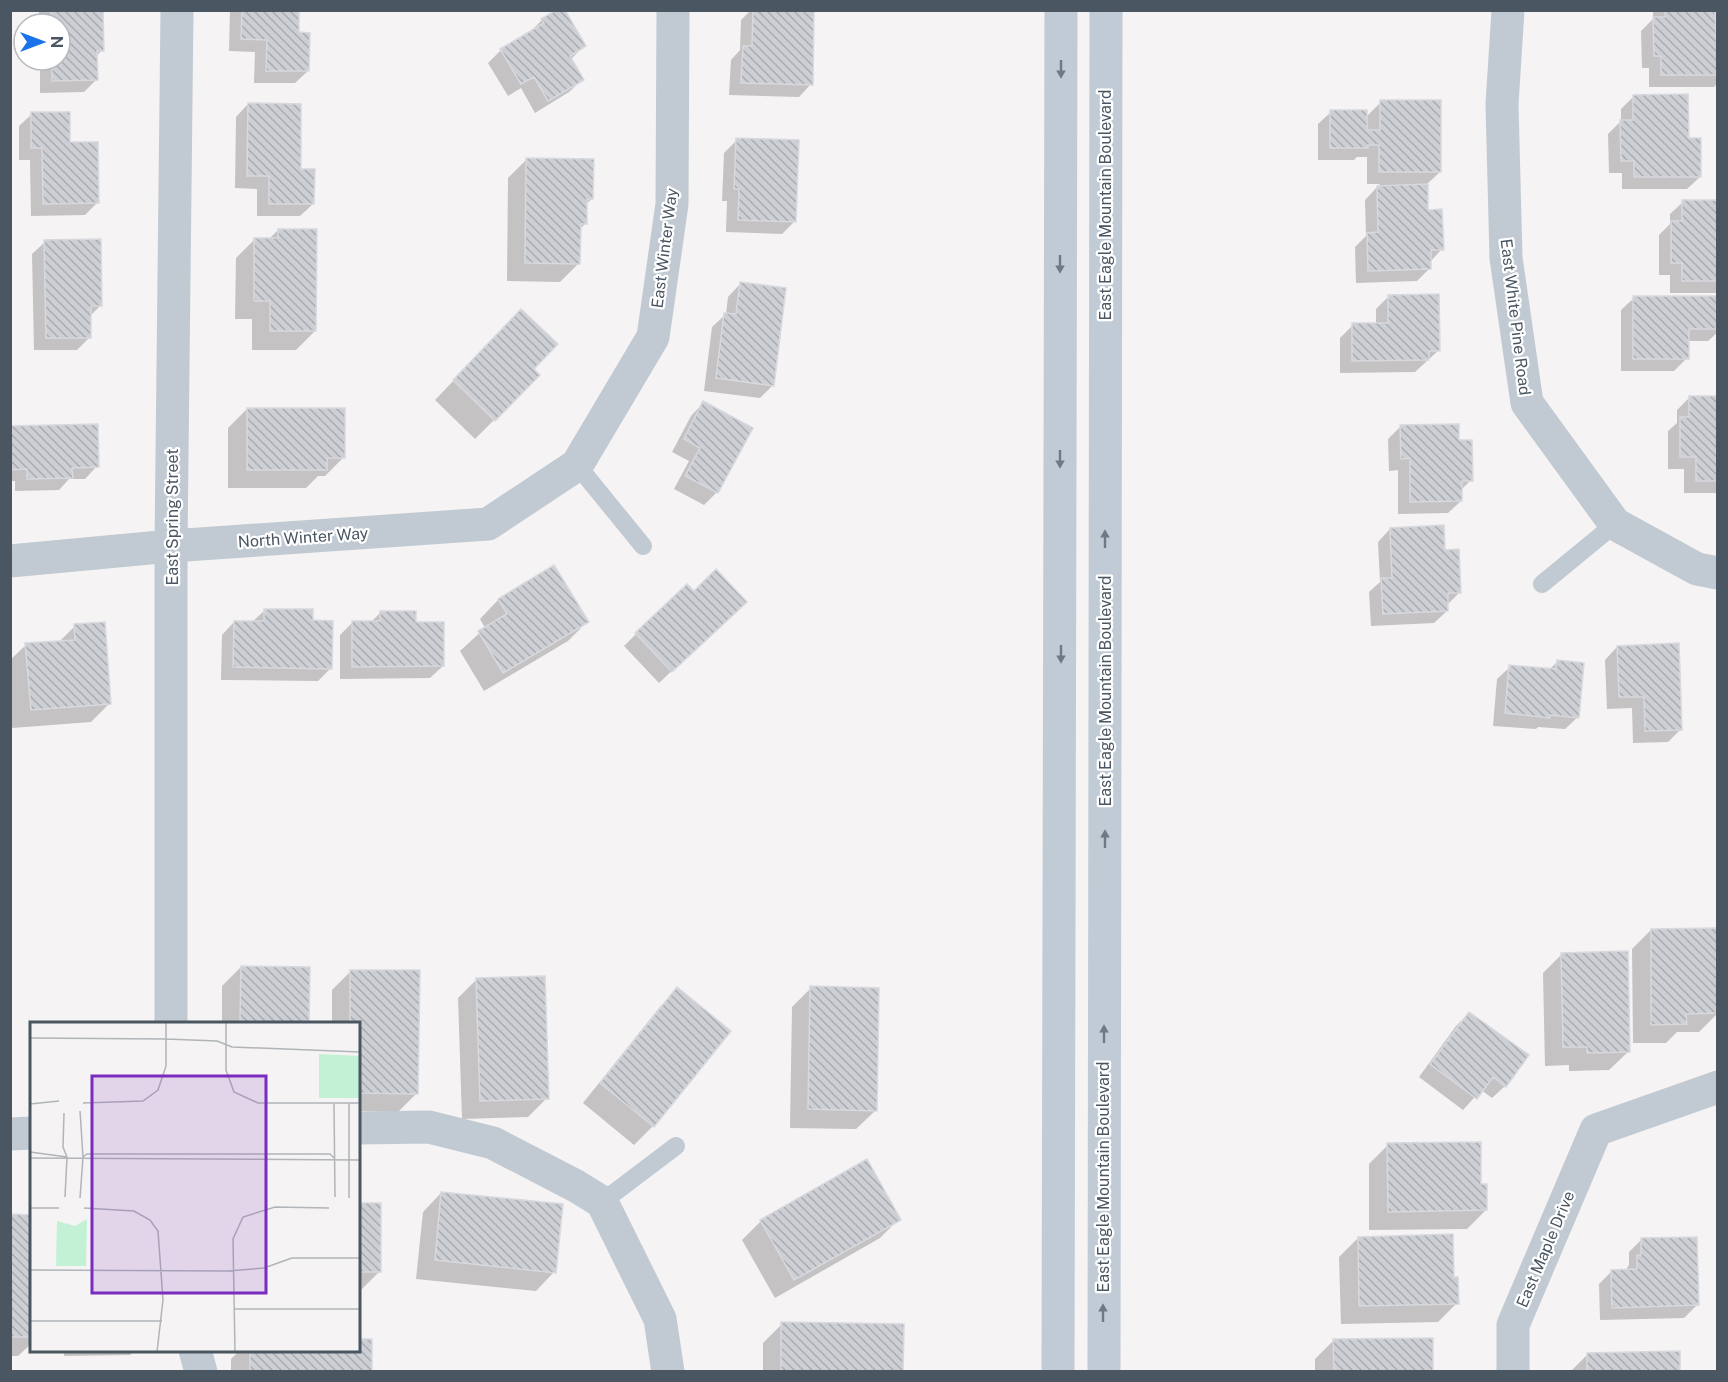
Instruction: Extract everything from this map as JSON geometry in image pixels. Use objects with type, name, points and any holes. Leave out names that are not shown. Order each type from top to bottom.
[{"type":"street","name":"East Spring Street","points":[[171,1022],[171,546],[177,10]]},
{"type":"street","name":"East Winter Way","points":[[578,465],[653,337],[672,204],[673,10]]},
{"type":"street","points":[[1058,1371],[1061,10]]},
{"type":"street","name":"East Eagle Mountain Boulevard","points":[[1104,1371],[1106,10]]},
{"type":"street","name":"East White Pine Road","points":[[1508,10],[1502,104],[1506,258],[1527,403],[1614,524]]},
{"type":"street","name":"North Winter Way","points":[[10,561],[171,546],[488,524],[578,465]]},
{"type":"street","points":[[1614,524],[1697,569],[1718,573]]},
{"type":"street","name":"East Maple Drive","points":[[1512,1371],[1513,1325],[1596,1130],[1718,1087]]},
{"type":"street","points":[[360,1128],[429,1127],[494,1143],[602,1202],[660,1319],[668,1371]]},
{"type":"street","points":[[10,1134],[30,1133]]},
{"type":"street","points":[[196,1352],[201,1371]]},
{"type":"lane","points":[[578,465],[644,546]]},
{"type":"lane","points":[[1542,584],[1614,524]]},
{"type":"lane","points":[[602,1202],[676,1146]]},
{"type":"building","points":[[51,10],[103,10],[104,51],[97,51],[98,80],[52,81],[52,72],[72,72],[72,12],[51,12]]},
{"type":"building","points":[[242,10],[299,10],[299,32],[310,33],[309,71],[266,71],[267,40],[241,39]]},
{"type":"building","points":[[556,10],[565,10],[586,46],[570,56],[584,80],[548,101],[534,77],[521,84],[500,49],[544,23],[541,19]]},
{"type":"building","points":[[753,10],[814,10],[813,85],[741,83],[743,46],[752,46]]},
{"type":"building","points":[[1665,10],[1715,10],[1718,75],[1661,75],[1661,56],[1654,56],[1653,17],[1665,17]]},
{"type":"building","points":[[1688,94],[1689,138],[1701,138],[1701,177],[1634,177],[1634,161],[1621,161],[1620,120],[1633,120],[1633,95]]},
{"type":"building","points":[[1380,100],[1441,100],[1441,172],[1379,172],[1379,145],[1368,145],[1368,148],[1330,148],[1330,110],[1367,110],[1367,130],[1380,130]]},
{"type":"building","points":[[248,103],[301,104],[301,169],[315,169],[314,204],[269,204],[269,176],[247,176]]},
{"type":"building","points":[[31,112],[70,112],[70,142],[98,142],[99,203],[43,204],[42,148],[31,148]]},
{"type":"building","points":[[736,138],[799,140],[796,222],[738,220],[739,189],[734,189]]},
{"type":"building","points":[[526,158],[594,159],[593,199],[587,199],[587,224],[581,224],[580,264],[525,263]]},
{"type":"building","points":[[1428,184],[1428,210],[1442,209],[1444,250],[1431,250],[1431,269],[1368,271],[1367,233],[1378,232],[1377,186]]},
{"type":"building","points":[[1682,200],[1718,200],[1718,281],[1682,281],[1682,263],[1671,263],[1671,221],[1682,221]]},
{"type":"building","points":[[278,229],[317,229],[316,331],[270,331],[270,301],[254,301],[254,238],[278,238]]},
{"type":"building","points":[[101,239],[102,306],[91,306],[91,338],[46,338],[44,240]]},
{"type":"building","points":[[740,282],[786,288],[774,386],[716,378],[724,313],[736,314]]},
{"type":"building","points":[[1439,294],[1440,351],[1429,351],[1429,360],[1352,361],[1352,323],[1388,323],[1388,295]]},
{"type":"building","points":[[1633,296],[1718,296],[1718,329],[1689,329],[1689,359],[1633,359]]},
{"type":"building","points":[[521,309],[558,344],[534,369],[540,375],[495,421],[453,380]]},
{"type":"building","points":[[1689,396],[1718,396],[1718,481],[1696,481],[1696,457],[1680,457],[1680,417],[1689,417]]},
{"type":"building","points":[[703,401],[753,428],[718,493],[685,476],[700,448],[684,439]]},
{"type":"building","points":[[247,408],[345,408],[345,458],[327,458],[327,470],[247,470]]},
{"type":"building","points":[[98,424],[99,467],[72,468],[73,478],[27,479],[27,469],[10,470],[10,426]]},
{"type":"building","points":[[1459,424],[1459,440],[1472,440],[1473,481],[1462,481],[1462,501],[1410,502],[1410,458],[1401,459],[1400,425]]},
{"type":"building","points":[[1444,525],[1445,550],[1459,549],[1461,593],[1448,593],[1448,611],[1383,614],[1381,578],[1392,578],[1390,528]]},
{"type":"building","points":[[554,565],[589,622],[503,673],[478,631],[507,614],[498,599]]},
{"type":"building","points":[[716,569],[747,602],[672,672],[635,633],[687,584],[694,591]]},
{"type":"building","points":[[264,609],[313,609],[313,620],[333,621],[332,669],[233,667],[234,621],[264,621]]},
{"type":"building","points":[[380,611],[416,611],[416,622],[444,622],[444,666],[352,667],[352,621],[380,621]]},
{"type":"building","points":[[105,622],[111,704],[31,710],[25,643],[75,640],[74,624]]},
{"type":"building","points":[[1679,643],[1682,730],[1645,731],[1644,697],[1619,697],[1617,646]]},
{"type":"building","points":[[1557,660],[1584,663],[1579,718],[1550,715],[1550,718],[1505,713],[1509,665],[1556,669]]},
{"type":"building","points":[[1718,928],[1718,1013],[1686,1014],[1687,1024],[1651,1025],[1651,929]]},
{"type":"building","points":[[1628,951],[1630,1052],[1587,1053],[1587,1047],[1563,1047],[1561,953]]},
{"type":"building","points":[[241,966],[310,967],[309,1022],[240,1022]]},
{"type":"building","points":[[350,970],[420,970],[418,1094],[360,1093],[360,1022],[350,1022]]},
{"type":"building","points":[[545,976],[549,1099],[480,1101],[476,978]]},
{"type":"building","points":[[810,986],[879,988],[877,1111],[808,1109]]},
{"type":"building","points":[[677,987],[731,1031],[654,1127],[600,1083]]},
{"type":"building","points":[[1469,1012],[1529,1055],[1506,1087],[1493,1077],[1477,1099],[1430,1064]]},
{"type":"building","points":[[1481,1142],[1481,1184],[1487,1184],[1487,1210],[1388,1212],[1387,1143]]},
{"type":"building","points":[[867,1159],[901,1220],[794,1280],[760,1220]]},
{"type":"building","points":[[441,1192],[563,1204],[556,1273],[435,1260]]},
{"type":"building","points":[[360,1203],[381,1203],[381,1272],[360,1272]]},
{"type":"building","points":[[10,1214],[30,1215],[30,1337],[10,1337]]},
{"type":"building","points":[[1453,1234],[1454,1277],[1458,1277],[1459,1304],[1359,1306],[1358,1237]]},
{"type":"building","points":[[1697,1237],[1699,1305],[1612,1308],[1611,1270],[1637,1269],[1637,1255],[1641,1255],[1641,1238]]},
{"type":"building","points":[[781,1322],[904,1324],[903,1372],[781,1372]]},
{"type":"building","points":[[1433,1338],[1433,1372],[1334,1372],[1333,1339]]},
{"type":"building","points":[[360,1339],[372,1339],[372,1372],[250,1372],[250,1352],[360,1352]]},
{"type":"building","points":[[1680,1351],[1680,1372],[1587,1372],[1587,1353]]}]
